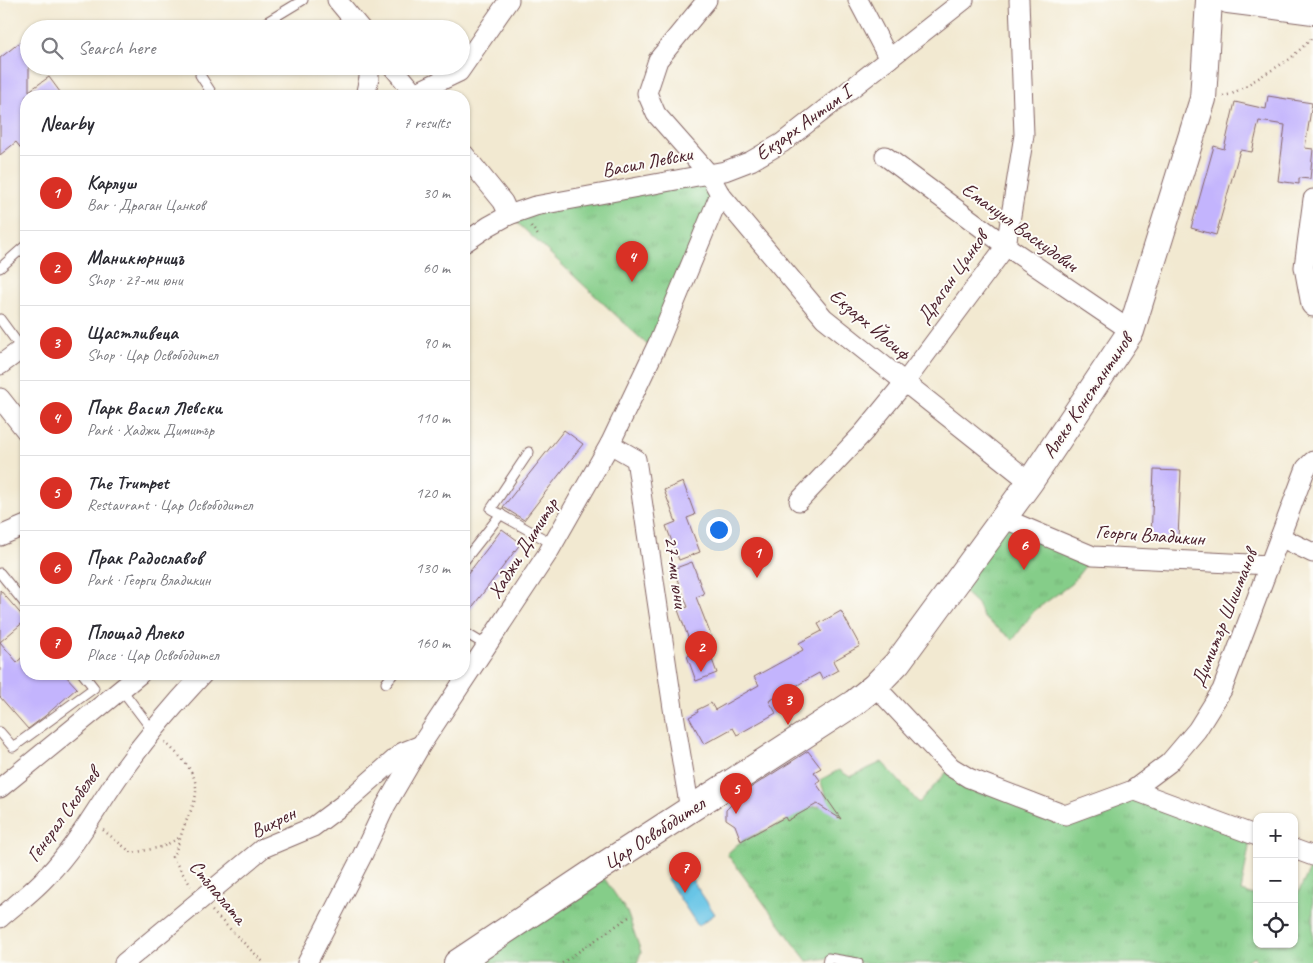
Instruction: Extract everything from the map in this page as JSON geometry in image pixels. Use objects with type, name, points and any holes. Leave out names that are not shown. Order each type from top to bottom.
[{"type":"street","points":[[337,0],[354,20]]},
{"type":"street","points":[[470,56],[508,0]]},
{"type":"street","points":[[858,0],[889,59]]},
{"type":"street","name":"Екзарх Антим I","points":[[708,174],[725,171],[751,161],[782,143],[964,0]]},
{"type":"street","name":"Драган Цанков","points":[[800,501],[864,432],[905,382],[1006,246],[1024,135],[1019,0]]},
{"type":"street","name":"Алеко Константинов","points":[[875,686],[898,662],[1030,482],[1131,331],[1203,99],[1209,0]]},
{"type":"street","points":[[1228,0],[1313,11]]},
{"type":"street","name":"Васил Левски","points":[[705,3],[658,60],[647,93],[656,114],[708,174]]},
{"type":"street","points":[[366,90],[369,75]]},
{"type":"street","points":[[399,75],[412,90]]},
{"type":"street","points":[[425,90],[453,75]]},
{"type":"street","name":"Емануил Васкудович","points":[[886,156],[1006,246],[1131,331]]},
{"type":"street","points":[[470,161],[517,218]]},
{"type":"street","name":"Васил Левски","points":[[470,239],[488,226],[517,218],[535,206],[708,174]]},
{"type":"street","name":"Екзарх Йосиф","points":[[708,174],[720,194],[824,318],[1030,482]]},
{"type":"street","name":"Хаджи Димитър","points":[[470,672],[553,544],[610,444],[659,341],[720,194]]},
{"type":"street","points":[[1313,199],[1304,267],[1311,305],[1313,307]]},
{"type":"street","points":[[0,365],[20,350]]},
{"type":"street","points":[[0,398],[20,420]]},
{"type":"street","name":"27-ми юни","points":[[610,444],[636,459],[690,810]]},
{"type":"street","name":"Димитър Шишманов","points":[[875,686],[951,766],[969,778],[1065,815],[1133,790],[1169,763],[1197,730],[1222,690],[1306,468],[1313,461]]},
{"type":"street","name":"Георги Владикин","points":[[1003,518],[1093,556],[1270,565]]},
{"type":"street","points":[[0,536],[20,528]]},
{"type":"street","points":[[1280,537],[1313,553]]},
{"type":"street","points":[[0,788],[133,680]]},
{"type":"street","name":"Генерал Скобелев","points":[[0,918],[47,877],[68,853],[121,773],[180,698],[198,680]]},
{"type":"street","name":"Хаджи Димитър","points":[[307,963],[362,856],[386,804],[421,745],[464,680]]},
{"type":"street","name":"Цар Освободител","points":[[458,963],[854,702],[875,686]]},
{"type":"street","name":"Вихрен","points":[[124,963],[262,848],[313,827],[345,803],[403,752],[421,745]]},
{"type":"street","points":[[1133,790],[1253,835]]},
{"type":"street","points":[[1298,841],[1313,844]]},
{"type":"street","points":[[1298,850],[1313,856]]},
{"type":"lane","points":[[270,20],[303,0]]},
{"type":"lane","points":[[200,75],[210,90]]},
{"type":"lane","points":[[0,268],[20,250]]},
{"type":"lane","points":[[0,319],[20,342]]},
{"type":"lane","points":[[529,452],[492,509],[553,544]]},
{"type":"lane","points":[[470,553],[501,514]]},
{"type":"lane","points":[[0,573],[20,598]]},
{"type":"lane","points":[[470,636],[487,646]]},
{"type":"lane","points":[[0,732],[13,747],[94,688],[88,680]]},
{"type":"lane","points":[[122,690],[153,731]]},
{"type":"lane","points":[[827,963],[828,958],[858,963]]},
{"type":"path","points":[[1203,99],[1232,94],[1290,59],[1313,38]]},
{"type":"path","points":[[517,218],[540,238]]},
{"type":"path","name":"Стъпалата","points":[[153,731],[183,760],[195,781],[196,791],[179,846],[172,857],[201,900],[264,963]]},
{"type":"path","points":[[90,820],[132,854],[162,847],[181,837]]},
{"type":"path","points":[[562,963],[629,917]]},
{"type":"green space","points":[[709,174],[720,194],[654,351],[509,215]]},
{"type":"green space","points":[[1003,518],[1093,556],[1071,584],[1034,611],[1013,640],[983,617],[977,604],[956,584]]},
{"type":"green space","points":[[882,762],[919,803],[951,767],[1065,815],[1133,790],[1251,836],[1241,891],[1253,895],[1253,948],[1298,948],[1298,893],[1313,863],[1313,963],[1256,963],[1255,956],[1241,963],[863,963],[828,958],[807,961],[727,854],[741,841],[787,821],[802,808],[820,806],[828,802],[820,780],[839,770],[850,777]]},
{"type":"green space","points":[[598,869],[627,912],[641,952],[637,963],[464,963]]},
{"type":"water","points":[[684,868],[715,914],[698,926],[667,879]]},
{"type":"building","points":[[20,42],[20,75],[29,75],[29,90],[20,90],[20,147],[16,142],[0,155],[0,58]]},
{"type":"building","points":[[49,77],[59,90],[30,90]]},
{"type":"building","points":[[1268,96],[1312,103],[1305,148],[1313,149],[1310,179],[1299,178],[1299,184],[1278,181],[1285,125],[1259,121],[1252,152],[1240,150],[1216,235],[1191,228],[1214,146],[1224,149],[1235,102],[1266,109]]},
{"type":"building","points":[[564,430],[583,444],[524,520],[503,507]]},
{"type":"building","points":[[1154,470],[1181,471],[1178,538],[1151,537]]},
{"type":"building","points":[[683,482],[695,515],[687,518],[700,552],[679,560],[666,526],[676,522],[664,490]]},
{"type":"building","points":[[502,529],[521,543],[470,610],[470,571]]},
{"type":"building","points":[[692,562],[704,594],[696,597],[712,638],[705,641],[717,673],[696,681],[687,656],[694,653],[678,610],[688,607],[673,569]]},
{"type":"building","points":[[0,590],[20,613],[20,625],[0,642]]},
{"type":"building","points":[[841,611],[860,646],[833,661],[838,670],[822,679],[819,673],[769,701],[776,713],[737,735],[733,728],[704,744],[689,717],[698,712],[697,710],[711,703],[715,710],[759,685],[754,677],[803,650],[799,643],[822,631],[818,624]]},
{"type":"building","points":[[0,642],[17,662],[20,659],[20,680],[70,680],[77,688],[28,729],[0,697]]},
{"type":"building","points":[[808,751],[821,768],[814,772],[820,780],[816,783],[841,819],[817,804],[787,821],[785,817],[741,841],[735,825],[726,819],[726,810],[734,802],[733,799]]},
{"type":"place","name":"Парк Васил Левски","points":[[632,282]]},
{"type":"place","name":"Прак Радославов","points":[[1024,570]]},
{"type":"place","name":"Карлуш","points":[[757,578]]},
{"type":"place","name":"Маникюрницъ","points":[[701,672]]},
{"type":"place","name":"Щастливеца","points":[[788,725]]},
{"type":"place","name":"The Trumpet","points":[[736,814]]},
{"type":"place","name":"Площад Алеко","points":[[685,893]]}]
